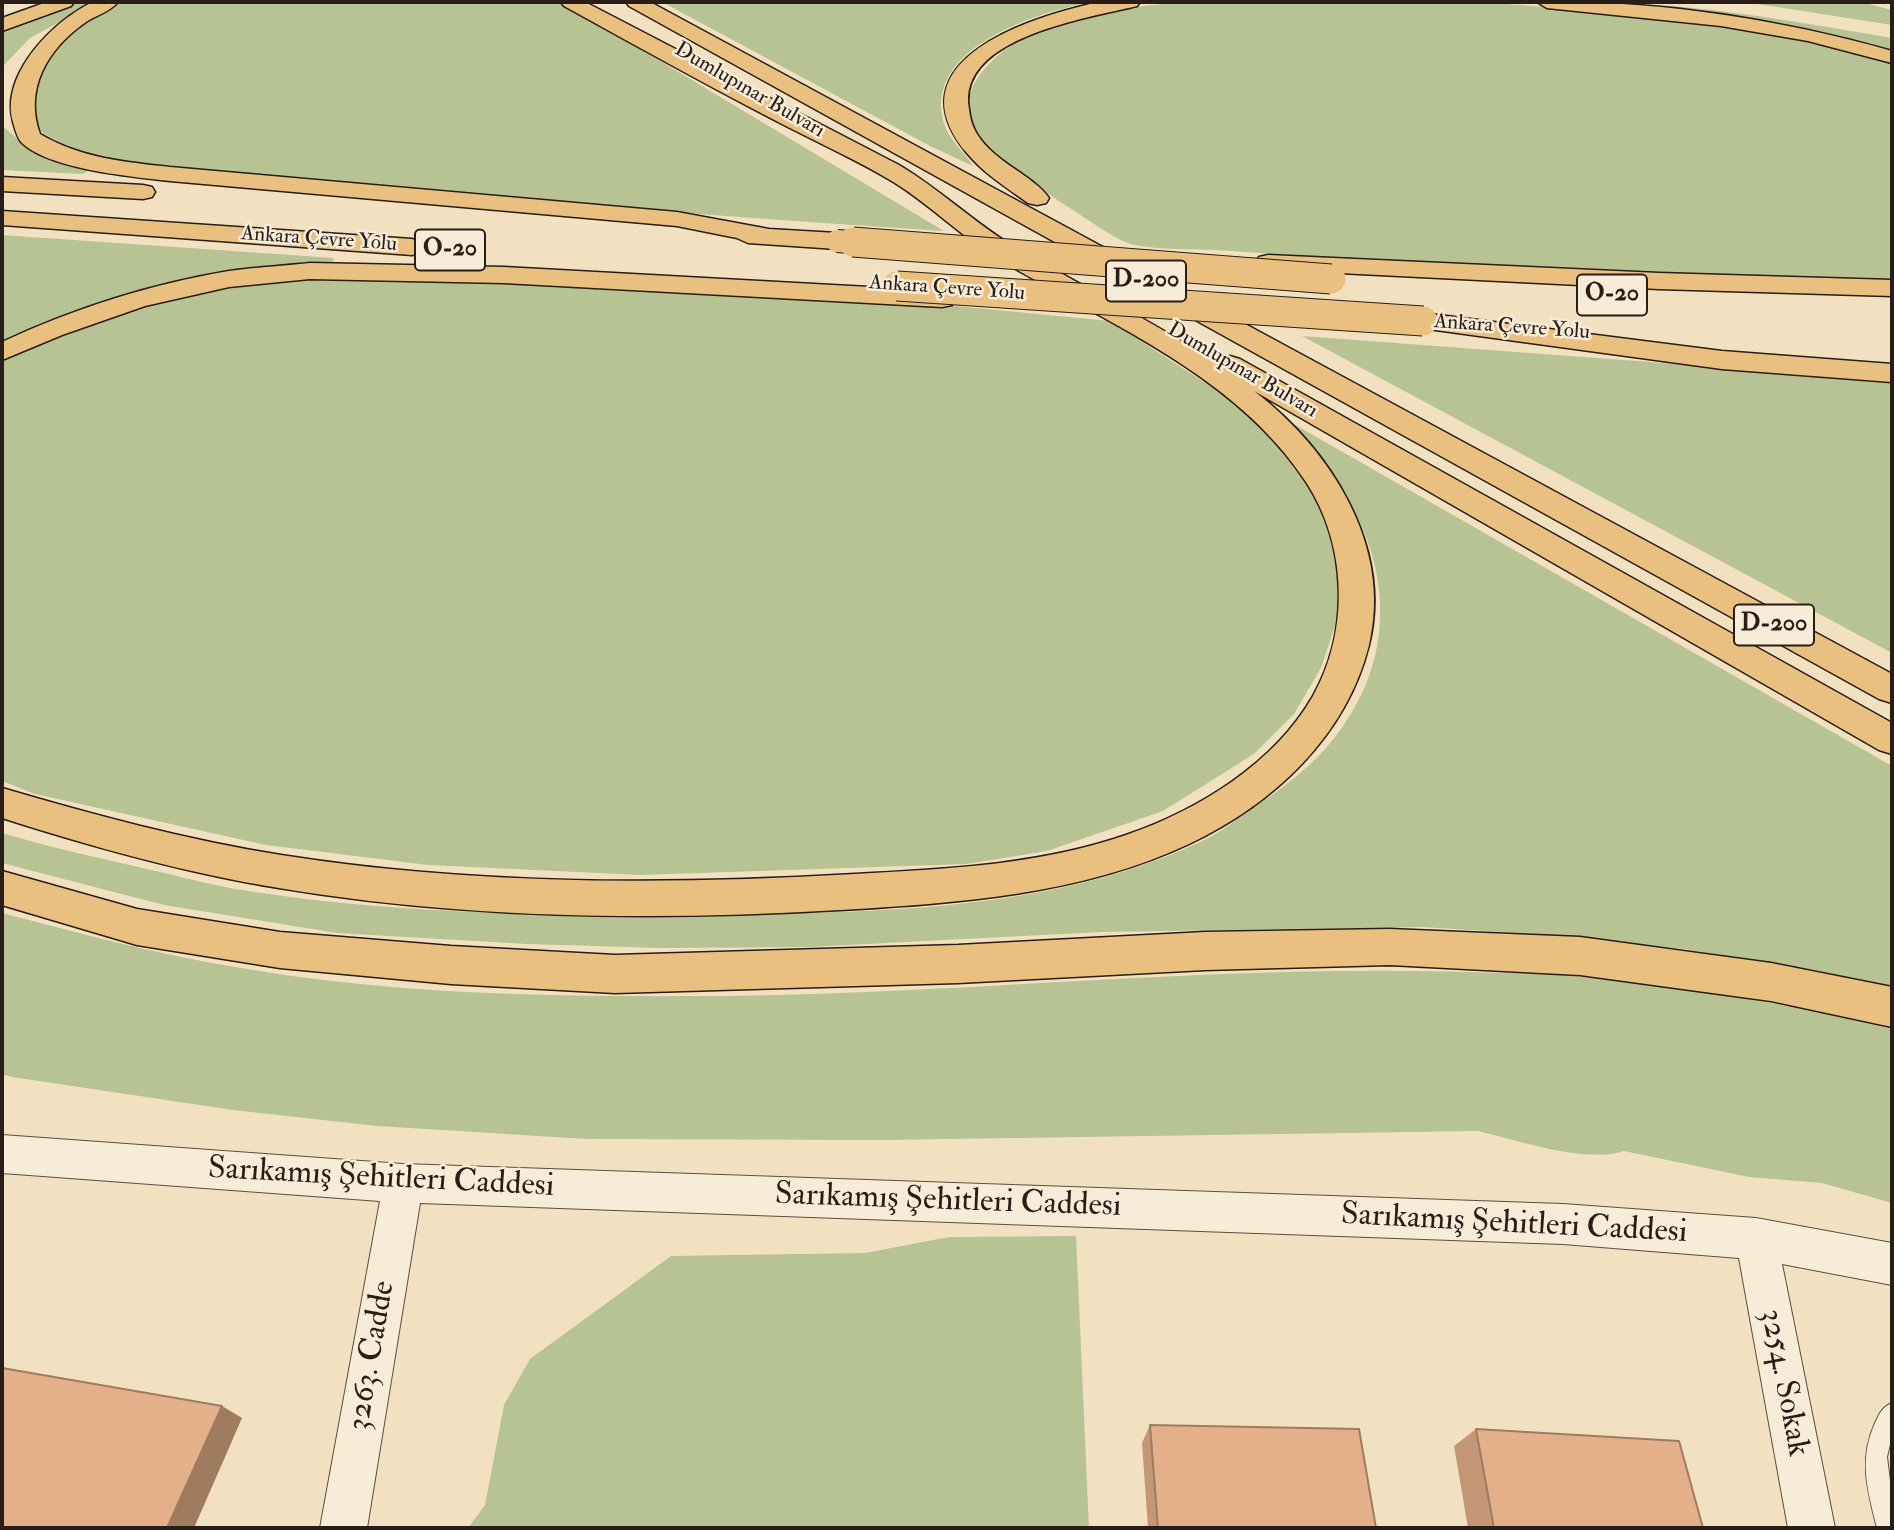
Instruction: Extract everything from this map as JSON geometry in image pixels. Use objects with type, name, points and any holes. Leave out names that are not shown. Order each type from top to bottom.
[{"type":"highway","points":[[2,25],[64,2]]},
{"type":"highway","points":[[108,2],[48,34],[20,59],[8,75],[3,94],[9,115],[31,139],[49,149],[116,167],[170,174],[677,219],[772,237]]},
{"type":"highway","points":[[2,803],[86,829],[198,857],[321,878],[474,893],[782,897],[946,886],[1053,870],[1100,859],[1144,845],[1202,819],[1253,786],[1298,747],[1326,708],[1349,663],[1358,616],[1356,564],[1345,525],[1329,492],[1312,467],[1247,400],[1142,331],[993,244],[909,181],[685,66],[570,2]]},
{"type":"highway","name":"Dumlupınar Bulvarı","points":[[592,2],[1892,740]]},
{"type":"highway","name":"Dumlupınar Bulvarı","points":[[636,2],[1892,690]]},
{"type":"highway","points":[[1130,2],[1091,8],[1033,24],[1010,35],[977,60],[964,75],[957,92],[956,108],[960,125],[994,166],[1082,231],[1277,339],[1656,560],[1892,678]]},
{"type":"highway","points":[[1548,2],[1655,12],[1772,29],[1831,40],[1892,57]]},
{"type":"highway","points":[[1688,2],[1859,27]]},
{"type":"highway","name":"Ankara Çevre Yolu","points":[[2,184],[837,241],[1331,279],[1855,312]]},
{"type":"highway","name":"Ankara Çevre Yolu","points":[[2,218],[748,272],[906,293],[1068,298],[1892,355]]},
{"type":"highway","points":[[1168,265],[1303,263],[1659,281],[1892,288]]},
{"type":"highway","points":[[2,352],[52,329],[137,300],[229,279],[310,271],[504,275],[906,293]]},
{"type":"highway","points":[[1423,321],[1722,360],[1892,373]]},
{"type":"highway","points":[[2,888],[137,927],[280,950],[451,965],[615,974],[958,964],[1205,951],[1390,947],[1580,956],[1771,982],[1892,1007]]},
{"type":"street","name":"Sarıkamış Şehitleri Caddesi","points":[[2,1154],[403,1183],[1563,1224],[1756,1239],[1892,1264]]},
{"type":"street","name":"3263. Cadde","points":[[343,1528],[403,1183]]},
{"type":"street","name":"3254. Sokak","points":[[1756,1239],[1811,1528]]},
{"type":"lane","points":[[1889,1528],[1874,1463],[1881,1431],[1892,1414]]},
{"type":"green space","points":[[78,2],[97,2],[30,38],[2,67],[2,30]]},
{"type":"green space","points":[[123,2],[557,2],[580,13],[944,231],[534,201],[113,161],[63,144],[31,124],[37,54],[97,13]]},
{"type":"green space","points":[[662,2],[1093,2],[1043,14],[989,38],[966,55],[949,75],[941,99],[945,126],[950,137],[973,166],[930,146]]},
{"type":"green space","points":[[1181,2],[1478,2],[1549,7],[1778,34],[1892,62],[1892,280],[1644,274],[1165,249],[1128,243],[1100,228],[1005,163],[987,146],[974,128],[968,108],[973,86],[990,63],[1032,34],[1080,17]]},
{"type":"green space","points":[[1588,2],[1665,5],[1816,25],[1892,38],[1892,51],[1780,25]]},
{"type":"green space","points":[[1745,2],[1861,2],[1892,10],[1892,25]]},
{"type":"green space","points":[[2,126],[23,143],[93,167],[83,174],[2,170]]},
{"type":"green space","points":[[2,235],[334,258],[332,263],[264,269],[90,308],[28,329],[2,342]]},
{"type":"green space","points":[[361,276],[934,304],[1110,321],[1244,408],[1275,440],[1318,500],[1332,535],[1339,571],[1337,620],[1321,668],[1294,714],[1254,754],[1163,811],[1047,851],[966,864],[640,875],[428,865],[266,845],[35,794],[2,781],[2,361],[112,316],[198,292],[260,281]]},
{"type":"green space","points":[[1302,336],[1892,380],[1892,653]]},
{"type":"green space","points":[[1278,415],[1892,766],[1892,986],[1684,949],[1559,936],[1423,927],[1101,932],[809,947],[660,948],[527,944],[337,933],[164,905],[2,863],[2,833],[206,883],[295,898],[456,911],[618,914],[805,913],[941,906],[1074,885],[1138,867],[1214,835],[1308,766],[1332,741],[1352,712],[1366,684],[1376,654],[1380,595],[1366,536],[1335,481]]},
{"type":"green space","points":[[2,913],[205,962],[351,983],[468,992],[644,996],[798,994],[1275,972],[1371,971],[1559,975],[1693,990],[1813,1011],[1892,1029],[1892,1203],[1822,1183],[1749,1177],[1624,1151],[1590,1155],[1571,1153],[1477,1131],[884,1140],[586,1139],[377,1126],[233,1110],[12,1077],[2,1074]]},
{"type":"green space","points":[[1076,1236],[1089,1528],[468,1528],[485,1505],[504,1405],[530,1359],[671,1256],[865,1253],[949,1237]]},
{"type":"building","points":[[2,1368],[222,1406],[167,1528],[2,1528]]},
{"type":"building","points":[[1150,1425],[1359,1429],[1376,1528],[1158,1528]]},
{"type":"building","points":[[1476,1429],[1679,1441],[1703,1528],[1494,1528]]}]
